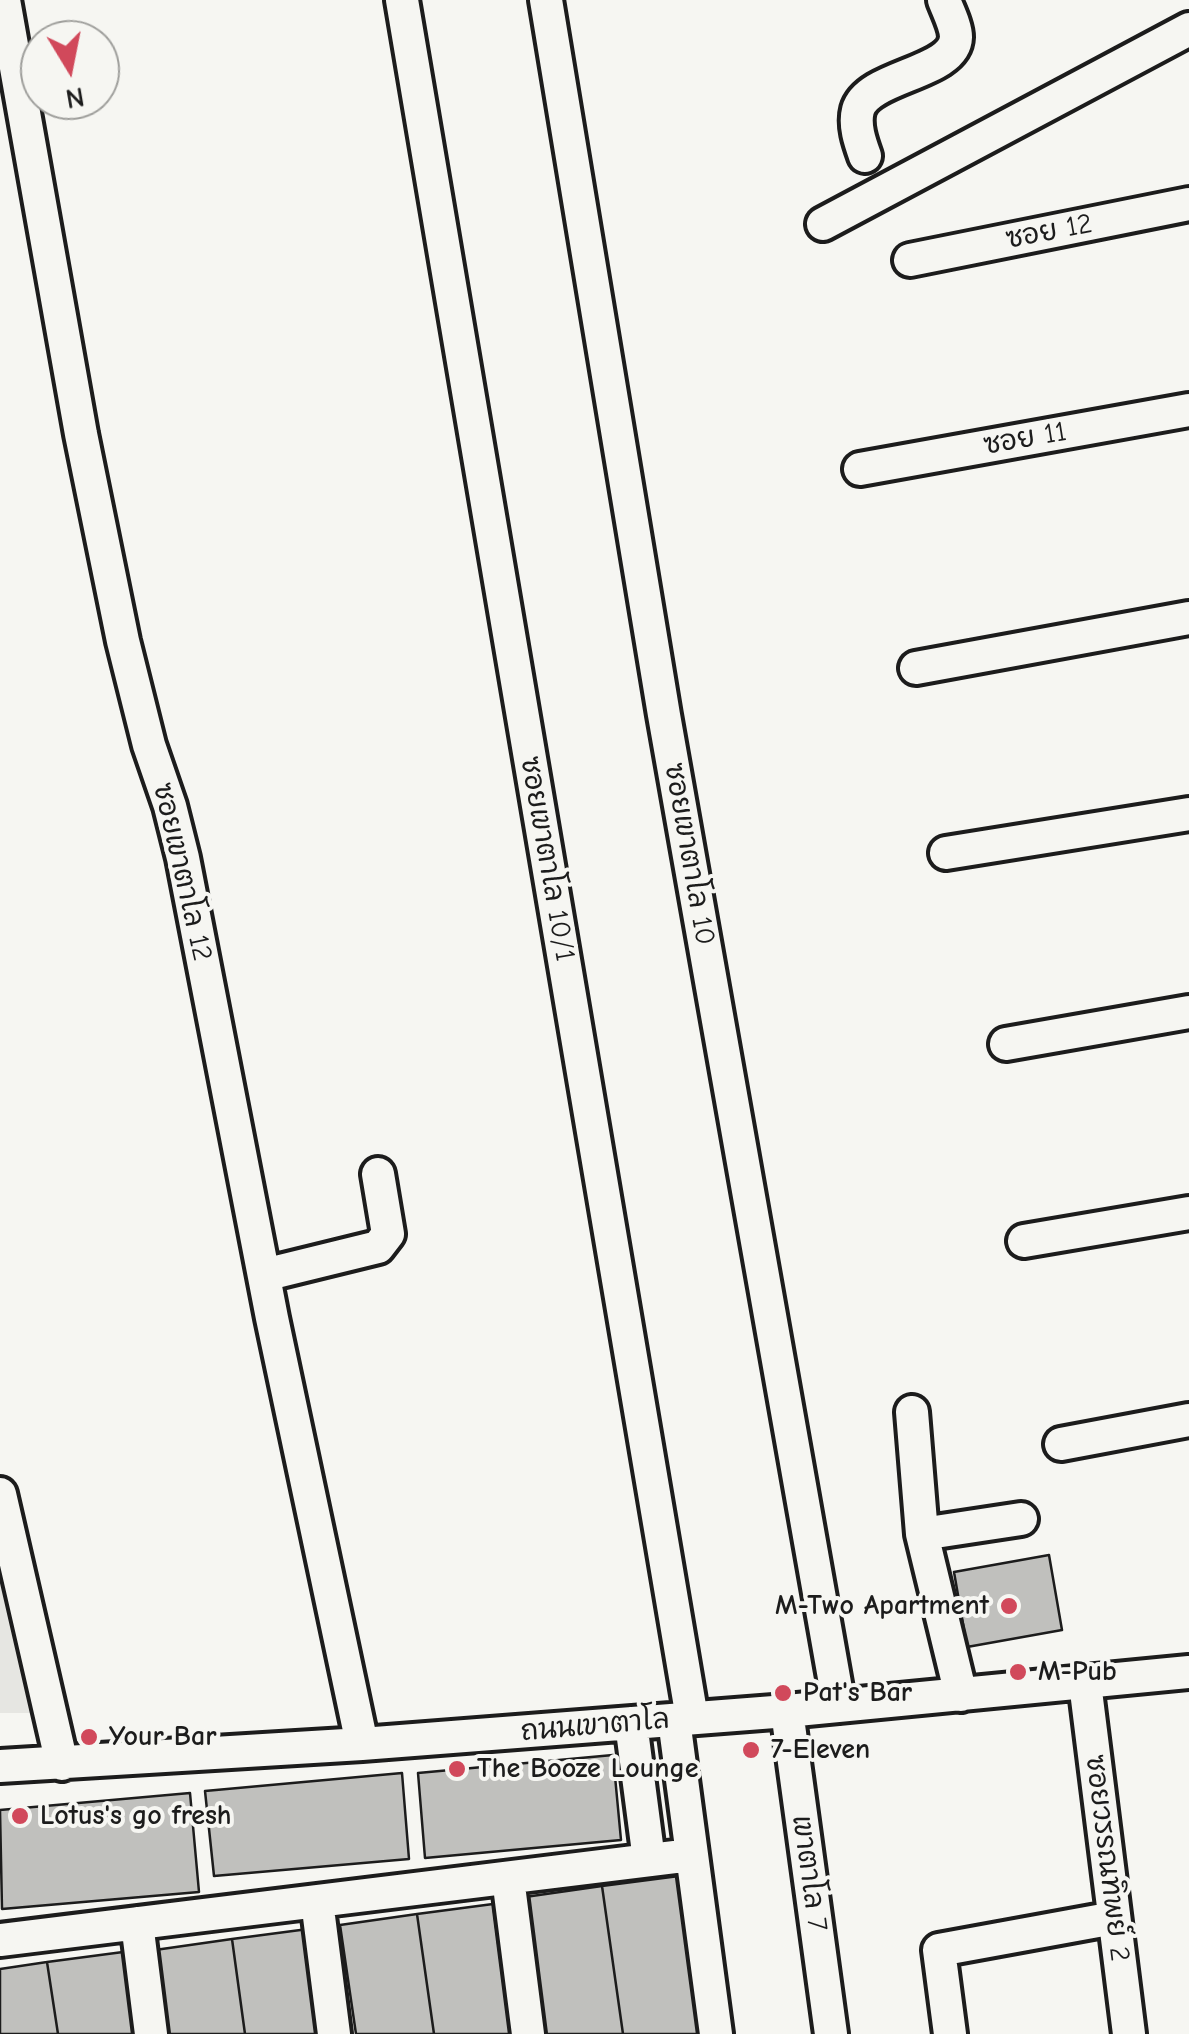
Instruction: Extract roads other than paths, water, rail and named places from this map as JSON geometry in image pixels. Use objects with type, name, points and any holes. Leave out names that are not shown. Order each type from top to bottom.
[{"type":"street","name":"ซอยเขาตาโล 12","points":[[4,0],[85,453],[123,640],[149,746],[184,858],[264,1275],[362,1744]]},
{"type":"street","name":"ซอยเขาตาโล 10/1","points":[[402,0],[683,1719],[690,1855],[716,2034]]},
{"type":"street","name":"ซอยเขาตาโล 10","points":[[546,0],[668,734],[839,1706]]},
{"type":"street","points":[[865,156],[858,135],[858,110],[868,94],[938,61],[954,48],[956,35],[944,0]]},
{"type":"street","points":[[823,224],[1189,29]]},
{"type":"street","name":"ซอย 12","points":[[910,260],[1189,204]]},
{"type":"street","name":"ซอย 11","points":[[860,468],[1189,410]]},
{"type":"street","points":[[916,668],[1189,618]]},
{"type":"street","points":[[946,854],[1189,814]]},
{"type":"street","points":[[1006,1044],[1189,1012]]},
{"type":"street","points":[[264,1275],[378,1247],[388,1234],[378,1174]]},
{"type":"street","points":[[1024,1241],[1189,1213]]},
{"type":"street","points":[[912,1412],[922,1534],[962,1695]]},
{"type":"street","points":[[1061,1444],[1189,1420]]},
{"type":"street","points":[[0,1494],[62,1764]]},
{"type":"street","points":[[922,1534],[1022,1519]]},
{"type":"street","name":"ถนนเขาตาโล","points":[[0,1766],[632,1724],[1189,1672]]},
{"type":"street","name":"ซอยวรรณทิพย์ 2","points":[[1085,1683],[1129,2034]]},
{"type":"street","name":"เขาตาโล 7","points":[[788,1711],[831,2034]]},
{"type":"street","points":[[632,1724],[648,1860]]},
{"type":"street","points":[[0,1940],[690,1855]]},
{"type":"street","points":[[508,1878],[528,2034]]},
{"type":"street","points":[[317,1901],[334,2034]]},
{"type":"street","points":[[950,2034],[939,1950],[1114,1918]]},
{"type":"street","points":[[136,1923],[151,2034]]},
{"type":"place","name":"M-Two Apartment","points":[[1009,1606]]},
{"type":"place","name":"M-Pub","points":[[1018,1672]]},
{"type":"place","name":"Pat's Bar","points":[[783,1693]]},
{"type":"place","name":"Your Bar","points":[[89,1737]]},
{"type":"place","name":"7-Eleven","points":[[751,1750]]},
{"type":"place","name":"The Booze Lounge","points":[[457,1769]]},
{"type":"place","name":"Lotus's go fresh","points":[[20,1816]]}]
